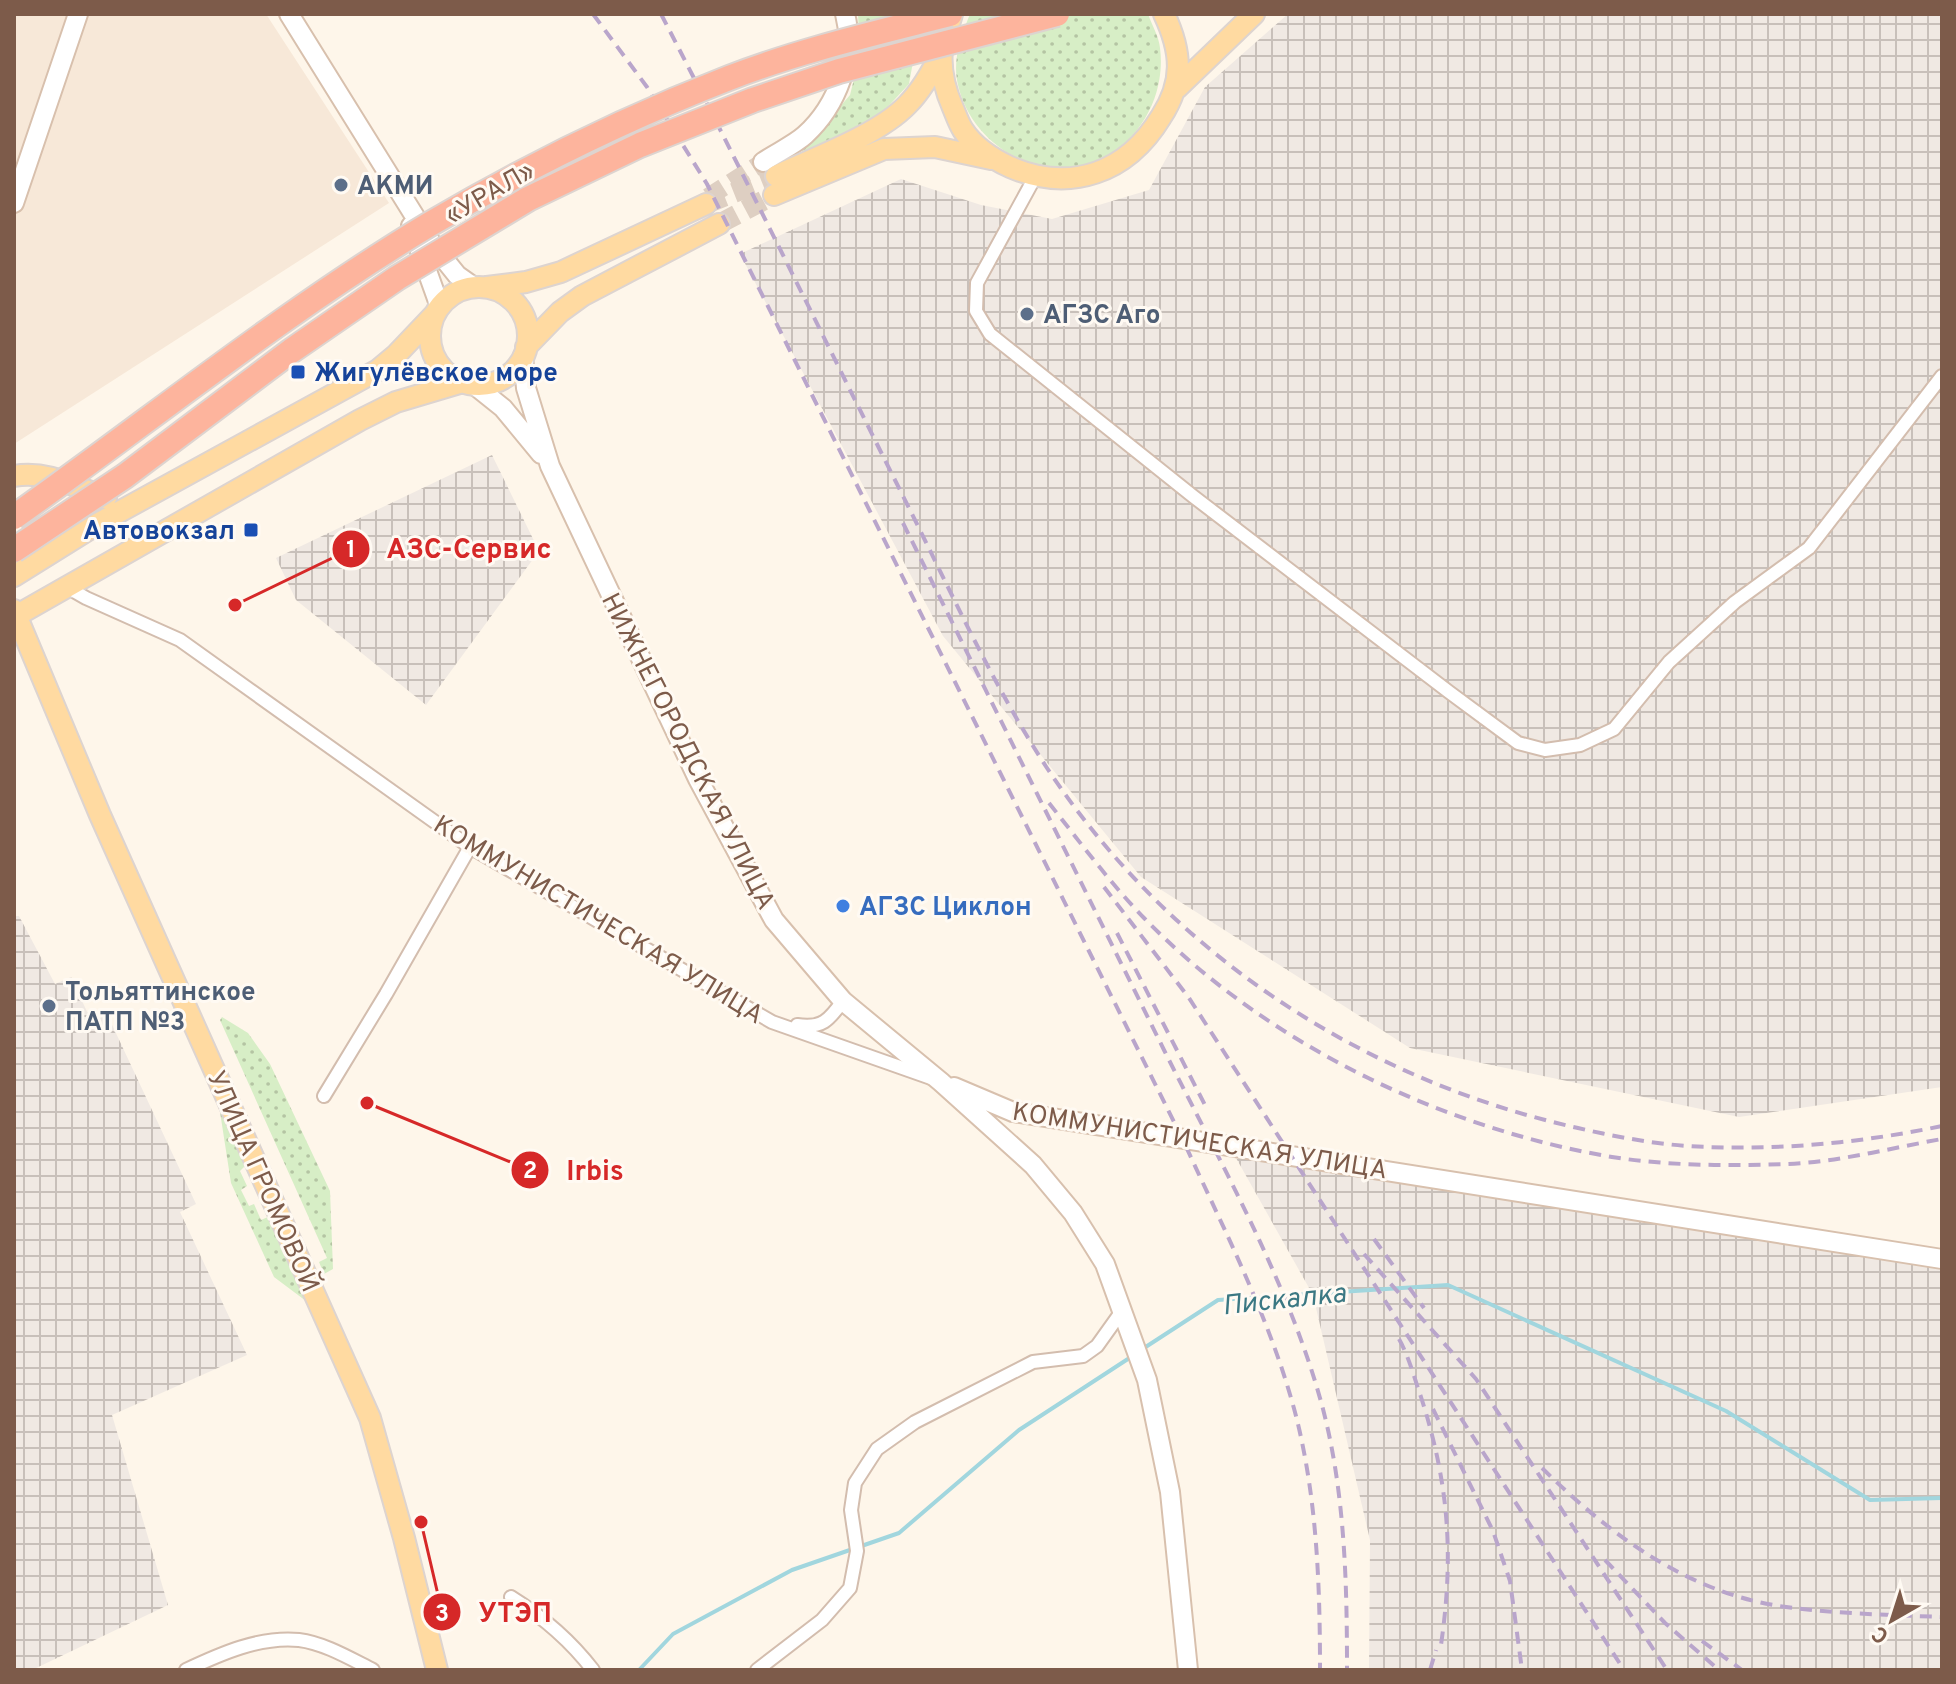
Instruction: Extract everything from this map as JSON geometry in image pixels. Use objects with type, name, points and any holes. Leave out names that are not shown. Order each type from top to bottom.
[{"type":"highway","name":"«УРАЛ»","points":[[14,517],[276,326],[429,225],[521,173],[730,78],[836,43],[951,14]]},
{"type":"highway","name":"«УРАЛ»","points":[[14,550],[125,476],[291,351],[397,278],[528,199],[640,145],[753,100],[839,71],[1057,14]]},
{"type":"main road","points":[[14,203],[78,14]]},
{"type":"main road","points":[[289,14],[432,244],[457,275],[479,288],[504,294],[518,308],[526,327],[524,352]]},
{"type":"main road","points":[[771,178],[837,94],[846,58],[848,27],[845,14]]},
{"type":"main road","points":[[924,14],[942,50],[944,88],[957,117],[964,131],[991,159]]},
{"type":"main road","points":[[771,178],[844,144],[906,106],[931,76],[942,50],[951,14]]},
{"type":"main road","points":[[1164,14],[1178,65],[1177,88]]},
{"type":"main road","points":[[771,178],[884,149],[935,147],[991,159],[1035,177],[1078,178],[1114,166],[1149,137],[1177,88],[1254,14]]},
{"type":"main road","points":[[394,182],[426,261],[437,311],[430,335],[434,355],[445,372],[468,383]]},
{"type":"main road","points":[[14,576],[141,500],[378,370],[455,293],[526,282],[561,272],[707,201]]},
{"type":"main road","points":[[15,614],[396,402],[468,383],[483,384],[502,379],[560,312],[582,296],[719,224]]},
{"type":"main road","name":"НИЖНЕГОРОДСКАЯ УЛИЦА","points":[[524,352],[526,388],[550,466],[698,779],[774,920],[843,1001],[941,1082],[1033,1165],[1073,1213],[1105,1264],[1147,1380],[1170,1492],[1188,1670]]},
{"type":"main road","name":"НИЖНЕГОРОДСКАЯ УЛИЦА","points":[[468,383],[517,423],[550,466]]},
{"type":"main road","points":[[14,476],[31,473],[49,476],[105,498],[121,502],[141,500]]},
{"type":"main road","name":"УЛИЦА ГРОМОВОЙ","points":[[15,614],[100,815],[370,1418],[437,1670]]},
{"type":"main road","name":"КОММУНИСТИЧЕСКАЯ УЛИЦА","points":[[941,1082],[1013,1112],[1942,1259]]},
{"type":"street","points":[[1035,177],[977,283],[976,311],[990,334],[1194,497],[1449,692],[1518,743],[1545,750],[1580,745],[1614,729],[1669,662],[1735,602],[1809,548],[1942,376]]},
{"type":"street","name":"КОММУНИСТИЧЕСКАЯ УЛИЦА","points":[[65,586],[180,640],[470,847],[772,1022],[941,1082]]},
{"type":"street","points":[[324,1096],[470,847]]},
{"type":"street","points":[[772,1022],[813,1028],[831,1017],[843,1001]]},
{"type":"street","points":[[757,1670],[822,1620],[850,1588],[857,1551],[851,1510],[855,1483],[877,1449],[915,1422],[1033,1362],[1083,1356],[1097,1346],[1122,1311]]},
{"type":"street","points":[[511,1597],[538,1614],[577,1650],[593,1670]]},
{"type":"street","points":[[186,1670],[252,1644],[300,1640],[343,1655],[373,1670]]},
{"type":"shaded area","points":[[14,14],[266,14],[389,203],[14,444]]},
{"type":"shaded area","points":[[1288,14],[1942,14],[1942,1087],[1739,1117],[1410,1048],[1141,877],[943,636],[740,254],[901,179],[981,205],[1052,219],[1149,190],[1205,87]]},
{"type":"shaded area","points":[[492,455],[539,551],[426,705],[296,600],[276,558]]},
{"type":"shaded area","points":[[14,916],[19,916],[55,984],[71,977],[89,1016],[97,1013],[100,1018],[107,1014],[196,1204],[180,1212],[247,1355],[112,1415],[168,1605],[32,1670],[14,1670]]},
{"type":"shaded area","points":[[1231,1149],[1942,1263],[1942,1670],[1369,1670],[1370,1540],[1313,1295]]},
{"type":"green space","points":[[858,14],[902,14],[916,45],[909,84],[882,113],[806,154],[802,151],[850,95],[860,55]]},
{"type":"green space","points":[[970,14],[1148,14],[1157,35],[1161,68],[1158,88],[1142,124],[1114,152],[1077,167],[1037,165],[1002,149],[974,121],[958,85],[957,57]]},
{"type":"green space","points":[[222,1017],[248,1033],[270,1064],[330,1191],[333,1269],[324,1274],[319,1262],[327,1258],[220,1020]]},
{"type":"green space","points":[[218,1099],[248,1163],[240,1171],[247,1186],[241,1190],[249,1206],[254,1204],[261,1220],[270,1216],[310,1304],[274,1277],[231,1183]]},
{"type":"waterway","name":"Пискалка","points":[[1141,1350],[1218,1300],[1448,1285],[1726,1411],[1870,1500],[1942,1498]]},
{"type":"waterway","name":"Пискалка","points":[[639,1670],[673,1634],[792,1570],[899,1533],[1019,1430],[1134,1355]]},
{"type":"tunnel","points":[[708,197],[763,162]]},
{"type":"tunnel","points":[[706,204],[776,176]]},
{"type":"tunnel","points":[[719,224],[774,195]]},
{"type":"railway","points":[[593,14],[647,87],[707,184],[1183,1140],[1246,1276],[1286,1380],[1303,1447],[1316,1542],[1320,1670]]},
{"type":"railway","points":[[661,14],[1009,706],[1047,768],[1096,835],[1151,896],[1212,951],[1278,1000],[1347,1042],[1421,1078],[1498,1106],[1578,1128],[1659,1143],[1738,1148],[1826,1144],[1942,1126]]},
{"type":"railway","points":[[903,523],[1231,1181],[1292,1317],[1323,1409],[1336,1473],[1345,1572],[1347,1670]]},
{"type":"railway","points":[[1049,803],[1132,905],[1193,964],[1245,1005],[1301,1042],[1421,1102],[1548,1144],[1655,1162],[1721,1165],[1806,1163],[1942,1139]]},
{"type":"railway","points":[[1104,887],[1189,998],[1624,1670]]},
{"type":"railway","points":[[1117,933],[1208,1111]]},
{"type":"railway","points":[[1374,1239],[1424,1308]]},
{"type":"railway","points":[[1364,1254],[1476,1379],[1667,1670]]},
{"type":"railway","points":[[1399,1339],[1430,1429],[1443,1490],[1448,1550],[1441,1645]]},
{"type":"railway","points":[[1433,1409],[1493,1531],[1510,1581],[1522,1670]]},
{"type":"railway","points":[[1542,1468],[1626,1540],[1656,1560],[1722,1591],[1757,1602],[1794,1608],[1942,1617]]},
{"type":"railway","points":[[1605,1560],[1665,1623],[1719,1670]]},
{"type":"railway","points":[[1702,1641],[1742,1670]]},
{"type":"railway","points":[[1430,1670],[1436,1650]]},
{"type":"place","name":"АКМИ","points":[[341,185]]},
{"type":"place","name":"АГЗС Аго","points":[[1027,314]]},
{"type":"place","name":"Жигулёвское море","points":[[298,372]]},
{"type":"place","name":"Автовокзал","points":[[251,530]]},
{"type":"place","name":"АЗС-Сервис","points":[[235,605]]},
{"type":"place","name":"АГЗС Циклон","points":[[843,906]]},
{"type":"place","name":"Тольяттинское ПАТП №3","points":[[49,1006]]},
{"type":"place","name":"Irbis","points":[[367,1103]]},
{"type":"place","name":"УТЭП","points":[[421,1522]]}]
